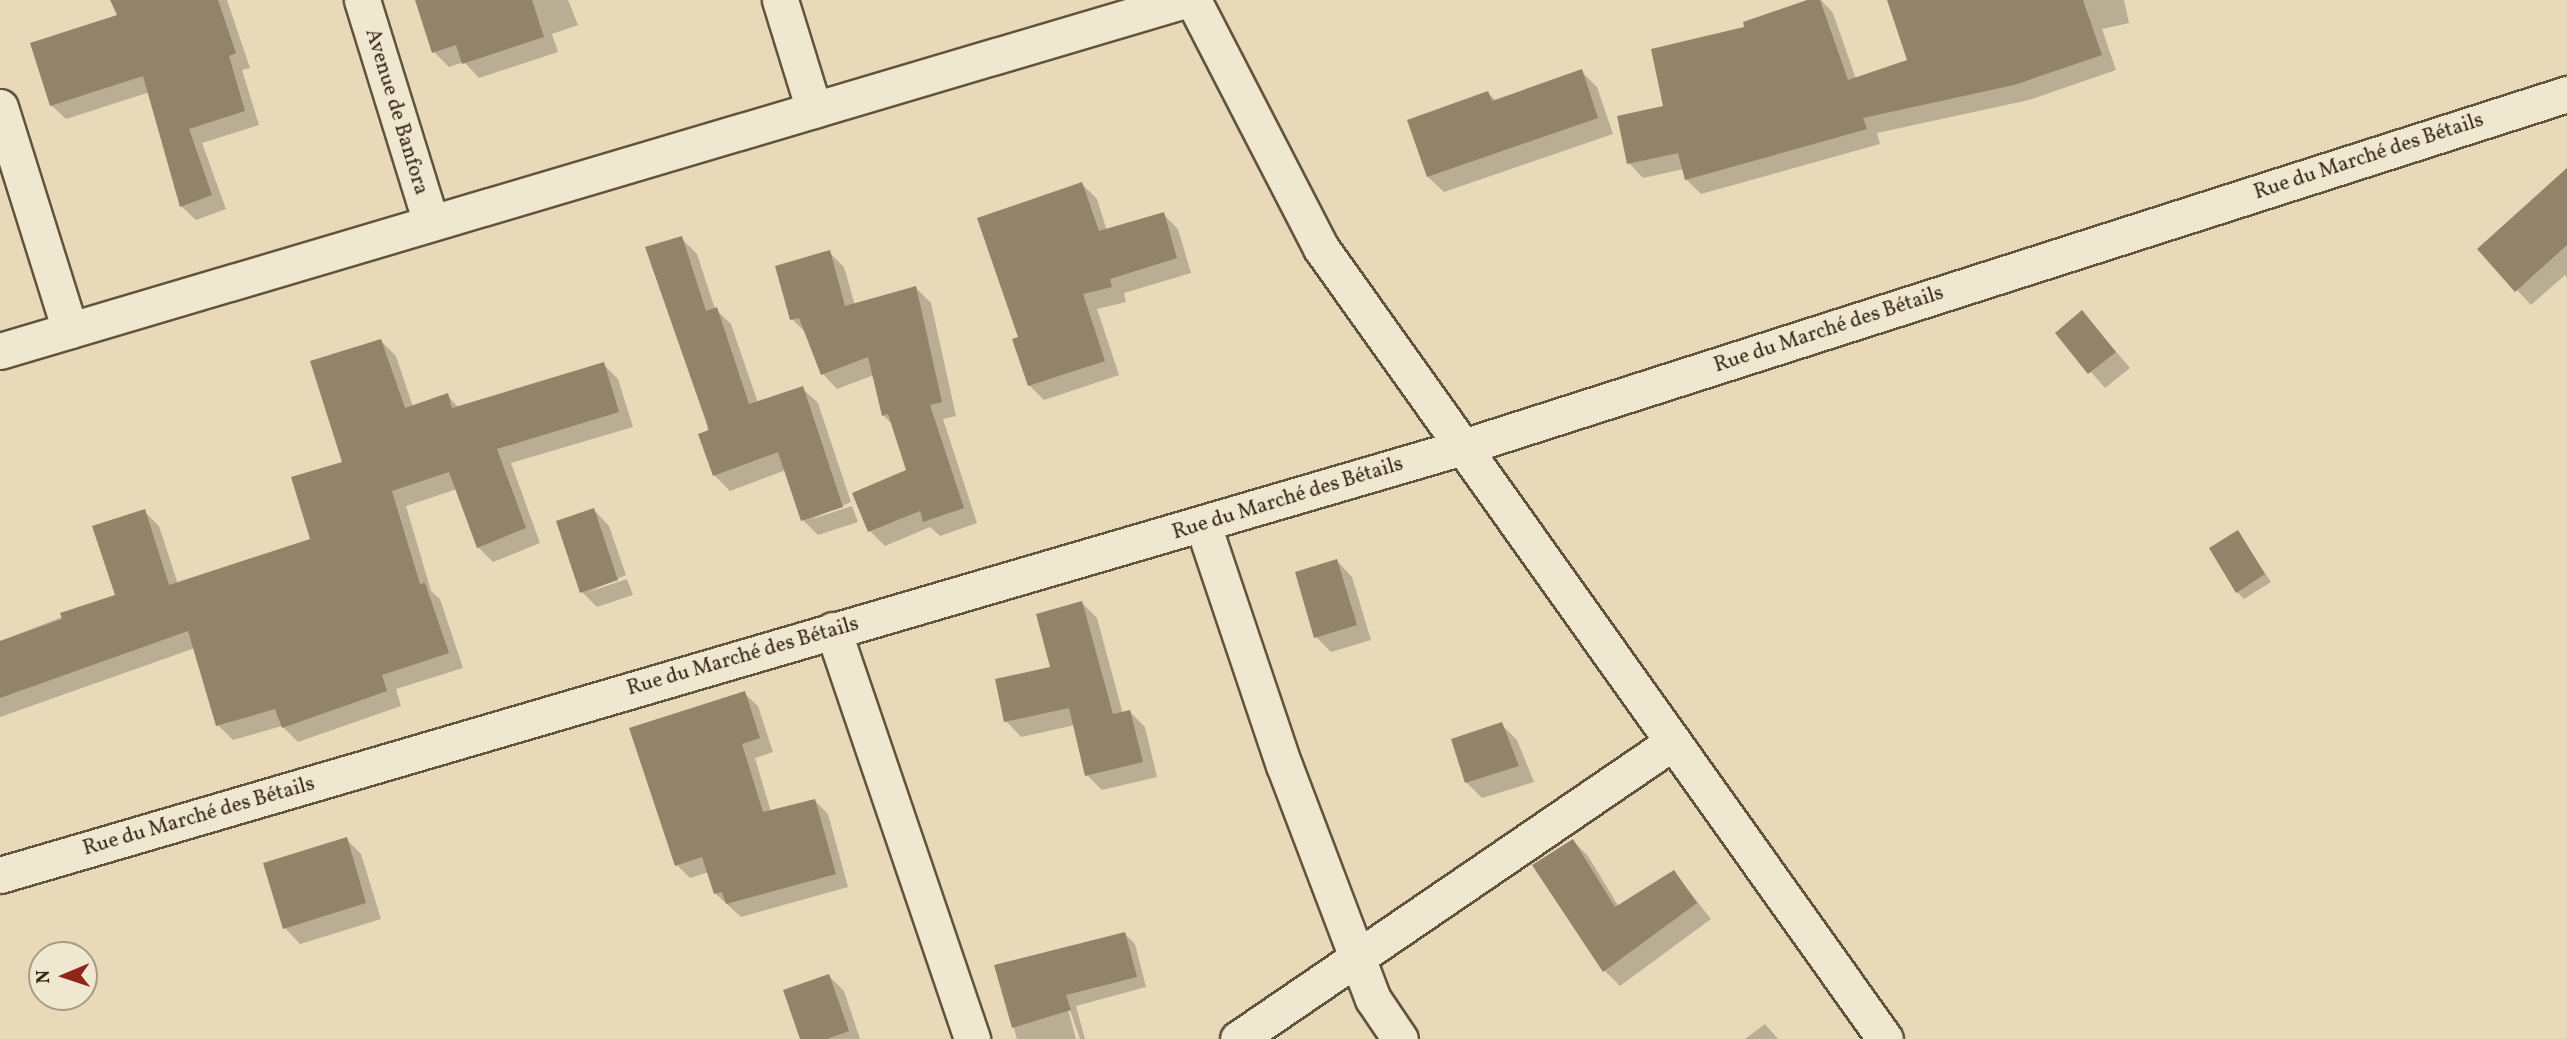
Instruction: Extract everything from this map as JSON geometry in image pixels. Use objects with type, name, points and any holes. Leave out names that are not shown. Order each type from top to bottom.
[{"type":"street","name":"Avenue de Banfora","points":[[362,0],[431,223]]},
{"type":"street","points":[[780,0],[814,110]]},
{"type":"street","points":[[0,351],[1185,0]]},
{"type":"street","points":[[1193,0],[1321,248],[1885,1039]]},
{"type":"street","name":"Rue du Marché des Bétails","points":[[0,876],[1462,447],[2567,94]]},
{"type":"street","points":[[0,107],[70,330]]},
{"type":"street","points":[[1203,525],[1284,765],[1373,999],[1401,1039]]},
{"type":"street","points":[[833,630],[972,1039]]},
{"type":"street","points":[[1238,1039],[1674,743]]},
{"type":"building","points":[[110,0],[218,0],[236,53],[229,56],[245,111],[189,129],[212,195],[180,207],[143,76],[50,106],[30,43],[117,15]]},
{"type":"building","points":[[415,0],[532,0],[544,37],[462,64],[456,45],[432,53]]},
{"type":"building","points":[[1807,0],[1820,0],[1848,80],[1907,60],[1887,0],[2083,0],[2102,55],[2014,85],[1863,118],[1867,129],[1685,180],[1678,153],[1627,164],[1617,116],[1663,106],[1651,49],[1744,27],[1743,22]]},
{"type":"building","points":[[1582,69],[1598,118],[1427,177],[1407,120],[1488,91],[1492,101]]},
{"type":"building","points":[[2567,168],[2567,245],[2515,292],[2477,249]]},
{"type":"building","points":[[1082,182],[1099,231],[1164,212],[1177,258],[1110,279],[1112,287],[1083,294],[1105,361],[1028,386],[1012,339],[1018,337],[977,218]]},
{"type":"building","points":[[682,236],[706,311],[717,307],[749,404],[803,386],[843,507],[801,521],[778,452],[713,476],[698,434],[709,430],[645,247]]},
{"type":"building","points":[[830,250],[845,306],[916,286],[942,402],[930,405],[964,508],[923,522],[920,511],[868,532],[852,493],[906,470],[888,414],[882,416],[868,357],[821,375],[799,318],[790,320],[775,266]]},
{"type":"building","points":[[2082,310],[2116,352],[2088,374],[2055,333]]},
{"type":"building","points":[[381,339],[405,408],[448,393],[452,408],[604,362],[619,412],[497,449],[526,528],[477,548],[449,472],[392,491],[420,584],[425,583],[449,653],[382,675],[387,691],[282,728],[275,709],[216,726],[188,631],[0,698],[0,641],[62,619],[60,613],[115,595],[92,526],[145,509],[169,585],[310,539],[291,477],[342,462],[310,361]]},
{"type":"building","points":[[594,508],[618,580],[580,593],[556,521]]},
{"type":"building","points":[[2238,530],[2265,574],[2236,593],[2209,548]]},
{"type":"building","points":[[1337,559],[1357,625],[1314,638],[1295,572]]},
{"type":"building","points":[[1082,601],[1113,714],[1130,710],[1143,762],[1085,776],[1069,708],[1004,722],[995,679],[1050,667],[1036,614]]},
{"type":"building","points":[[745,691],[760,738],[742,744],[763,812],[815,799],[836,874],[726,904],[722,892],[714,894],[702,857],[675,866],[629,728]]},
{"type":"building","points":[[1502,722],[1519,766],[1465,783],[1451,739]]},
{"type":"building","points":[[347,837],[366,903],[283,929],[263,863]]},
{"type":"building","points":[[1573,839],[1615,907],[1674,870],[1697,903],[1603,972],[1532,865]]},
{"type":"building","points":[[1125,932],[1137,977],[1066,995],[1071,1010],[1012,1028],[994,965]]},
{"type":"building","points":[[829,974],[849,1031],[827,1039],[800,1039],[783,990]]}]
